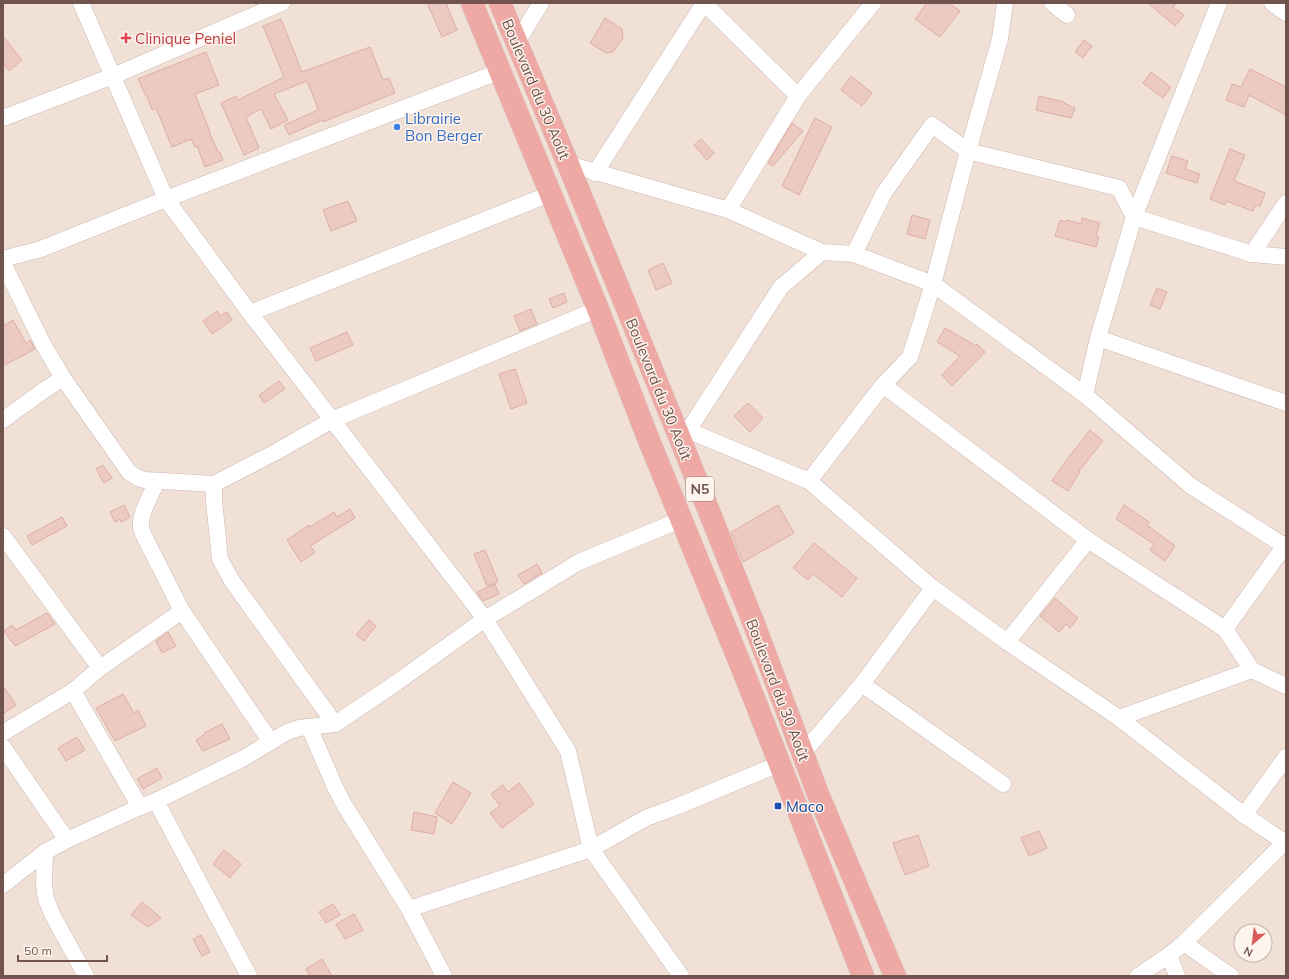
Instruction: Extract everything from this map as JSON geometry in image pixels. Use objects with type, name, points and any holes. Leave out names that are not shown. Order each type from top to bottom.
[{"type":"highway","name":"Boulevard du 30 Août","points":[[472,3],[598,309],[680,520],[743,670],[863,976]]},
{"type":"highway","name":"Boulevard du 30 Août","points":[[500,3],[516,44],[684,436],[818,794],[895,976]]},
{"type":"street","points":[[80,3],[166,199],[250,313],[485,619],[568,751],[591,849],[682,976]]},
{"type":"street","points":[[3,118],[113,76],[282,3]]},
{"type":"street","points":[[516,44],[541,3]]},
{"type":"street","points":[[595,173],[704,3],[798,96]]},
{"type":"street","points":[[728,210],[798,96],[873,3]]},
{"type":"street","points":[[809,481],[883,385],[910,357],[933,284],[968,151],[1000,39],[1006,3]]},
{"type":"street","points":[[1052,3],[1067,15]]},
{"type":"street","points":[[1085,395],[1098,338],[1134,217],[1219,3]]},
{"type":"street","points":[[1272,3],[1286,13]]},
{"type":"street","points":[[3,259],[41,249],[166,199],[501,71]]},
{"type":"street","points":[[854,254],[884,193],[932,125],[968,151],[1119,188],[1134,217],[1252,254],[1286,257]]},
{"type":"street","points":[[568,164],[728,210],[822,252],[854,254],[933,284],[1085,395],[1191,486],[1286,546],[1226,629]]},
{"type":"street","points":[[250,313],[550,194]]},
{"type":"street","points":[[1252,254],[1286,203]]},
{"type":"street","points":[[822,252],[781,287],[684,436],[809,481],[933,588],[1007,642],[1118,718],[1244,814],[1285,842],[1184,943],[1138,976]]},
{"type":"street","points":[[3,263],[42,344],[63,378],[129,472],[138,478],[157,482],[214,484],[276,452],[332,420],[598,309]]},
{"type":"street","points":[[1098,338],[1286,403]]},
{"type":"street","points":[[3,420],[63,378]]},
{"type":"street","points":[[883,385],[1088,540],[1226,629],[1252,670],[1286,686]]},
{"type":"street","points":[[157,482],[142,519],[141,527],[144,536],[182,611],[271,742]]},
{"type":"street","points":[[214,484],[214,501],[220,559],[232,581],[335,724]]},
{"type":"street","points":[[3,884],[45,852],[67,840],[156,801],[244,758],[293,729],[335,724],[402,679],[485,619],[579,562],[680,520]]},
{"type":"street","points":[[3,536],[100,668]]},
{"type":"street","points":[[1007,642],[1088,540]]},
{"type":"street","points":[[802,753],[862,684],[933,588]]},
{"type":"street","points":[[3,733],[73,691],[100,668],[182,611]]},
{"type":"street","points":[[1118,718],[1252,670]]},
{"type":"street","points":[[862,684],[1003,784]]},
{"type":"street","points":[[73,691],[140,807]]},
{"type":"street","points":[[309,728],[345,806],[408,910],[444,976]]},
{"type":"street","points":[[3,747],[67,840]]},
{"type":"street","points":[[1244,814],[1286,757]]},
{"type":"street","points":[[408,910],[591,849],[646,818],[779,764]]},
{"type":"street","points":[[156,801],[249,976]]},
{"type":"street","points":[[45,852],[44,884],[46,899],[53,916],[86,976]]},
{"type":"street","points":[[1184,943],[1232,976]]},
{"type":"street","points":[[1169,955],[1177,976]]},
{"type":"shaded area","points":[[3,3],[1286,3],[1286,976],[3,976]]},
{"type":"building","points":[[427,3],[446,3],[457,30],[442,37]]},
{"type":"building","points":[[927,3],[949,3],[960,11],[940,37],[915,19]]},
{"type":"building","points":[[1148,3],[1177,3],[1173,7],[1184,15],[1175,26]]},
{"type":"building","points":[[605,18],[622,29],[623,38],[613,52],[606,53],[590,43]]},
{"type":"building","points":[[281,19],[302,72],[370,47],[383,80],[389,78],[395,93],[323,122],[322,120],[289,135],[284,125],[318,110],[317,106],[307,81],[274,94],[288,120],[271,129],[261,109],[246,117],[259,148],[244,155],[221,103],[236,96],[238,100],[284,77],[263,26]]},
{"type":"building","points":[[3,36],[22,60],[9,71],[3,63]]},
{"type":"building","points":[[1084,40],[1092,46],[1083,58],[1075,52]]},
{"type":"building","points":[[206,52],[219,85],[195,94],[209,132],[223,160],[205,167],[197,146],[195,147],[191,139],[172,147],[156,108],[152,110],[147,96],[138,79]]},
{"type":"building","points":[[1250,69],[1286,87],[1286,115],[1249,95],[1244,107],[1226,100],[1232,84],[1241,87]]},
{"type":"building","points":[[1151,72],[1171,87],[1163,98],[1143,83]]},
{"type":"building","points":[[851,76],[872,93],[862,106],[841,90]]},
{"type":"building","points":[[1039,96],[1064,102],[1075,108],[1071,118],[1036,110]]},
{"type":"building","points":[[815,118],[832,127],[799,195],[782,186]]},
{"type":"building","points":[[792,123],[803,131],[773,166],[768,163]]},
{"type":"building","points":[[701,139],[714,153],[707,160],[694,145]]},
{"type":"building","points":[[1230,149],[1245,155],[1234,181],[1265,193],[1260,206],[1256,205],[1253,211],[1226,201],[1225,205],[1210,199]]},
{"type":"building","points":[[1172,156],[1188,161],[1185,169],[1200,174],[1197,183],[1166,173]]},
{"type":"building","points":[[348,201],[357,221],[331,231],[323,210]]},
{"type":"building","points":[[912,215],[930,220],[925,239],[907,234]]},
{"type":"building","points":[[1082,218],[1100,223],[1096,236],[1099,237],[1096,247],[1055,236],[1060,220],[1066,222],[1067,220],[1081,224]]},
{"type":"building","points":[[663,263],[672,283],[656,290],[648,270]]},
{"type":"building","points":[[1157,288],[1167,292],[1160,309],[1150,305]]},
{"type":"building","points":[[564,293],[567,302],[553,308],[549,299]]},
{"type":"building","points":[[531,309],[537,324],[520,331],[514,316]]},
{"type":"building","points":[[217,311],[220,316],[227,312],[232,320],[212,334],[203,321]]},
{"type":"building","points":[[13,320],[26,343],[30,340],[35,349],[3,366],[3,326]]},
{"type":"building","points":[[945,328],[976,346],[977,344],[985,352],[952,386],[942,375],[960,356],[937,342]]},
{"type":"building","points":[[347,332],[353,345],[316,361],[310,348]]},
{"type":"building","points":[[515,369],[527,403],[511,409],[499,374]]},
{"type":"building","points":[[279,381],[285,389],[264,403],[259,395]]},
{"type":"building","points":[[748,403],[763,418],[750,432],[734,416]]},
{"type":"building","points":[[1090,430],[1103,441],[1079,471],[1080,472],[1068,491],[1052,481]]},
{"type":"building","points":[[103,465],[112,478],[104,483],[96,469]]},
{"type":"building","points":[[124,505],[130,517],[121,522],[120,519],[115,522],[110,512]]},
{"type":"building","points":[[778,505],[794,533],[743,562],[731,532]]},
{"type":"building","points":[[1124,505],[1149,522],[1147,525],[1175,546],[1165,561],[1150,550],[1154,544],[1116,519]]},
{"type":"building","points":[[350,509],[355,518],[310,546],[315,552],[301,562],[287,540],[309,525],[310,527],[334,512],[337,517]]},
{"type":"building","points":[[62,517],[67,526],[32,545],[27,536]]},
{"type":"building","points":[[814,543],[857,578],[842,597],[813,574],[808,580],[793,568]]},
{"type":"building","points":[[485,550],[498,582],[487,586],[474,554]]},
{"type":"building","points":[[537,564],[542,573],[524,584],[518,575]]},
{"type":"building","points":[[495,584],[499,594],[483,601],[477,592]]},
{"type":"building","points":[[1055,598],[1078,618],[1070,628],[1066,624],[1059,632],[1040,616]]},
{"type":"building","points":[[47,613],[55,624],[15,646],[4,631],[12,625],[16,630]]},
{"type":"building","points":[[369,620],[376,626],[364,641],[356,635]]},
{"type":"building","points":[[168,632],[176,646],[162,653],[156,641]]},
{"type":"building","points":[[3,686],[16,705],[3,714]]},
{"type":"building","points":[[123,694],[134,713],[138,710],[146,726],[115,741],[96,708]]},
{"type":"building","points":[[222,724],[230,739],[203,751],[196,740],[205,734],[204,733]]},
{"type":"building","points":[[77,737],[85,750],[66,761],[58,748]]},
{"type":"building","points":[[157,768],[162,778],[143,789],[137,779]]},
{"type":"building","points":[[453,782],[471,793],[452,824],[435,813]]},
{"type":"building","points":[[519,783],[534,804],[502,828],[490,813],[500,806],[491,794],[503,785],[508,792]]},
{"type":"building","points":[[414,812],[437,817],[434,834],[411,830]]},
{"type":"building","points":[[1039,831],[1047,848],[1029,856],[1021,838]]},
{"type":"building","points":[[918,835],[929,866],[905,875],[893,843]]},
{"type":"building","points":[[224,850],[241,864],[230,878],[213,864]]},
{"type":"building","points":[[142,902],[161,918],[148,927],[131,915]]},
{"type":"building","points":[[333,904],[340,915],[326,923],[319,912]]},
{"type":"building","points":[[354,914],[363,930],[345,939],[336,924]]},
{"type":"building","points":[[201,935],[210,952],[202,956],[193,939]]},
{"type":"building","points":[[322,959],[332,976],[310,976],[306,969]]},
{"type":"place","name":"Clinique Peniel","points":[[126,38]]},
{"type":"place","name":"Librairie Bon Berger","points":[[397,127]]},
{"type":"place","name":"Maco","points":[[778,806]]}]
